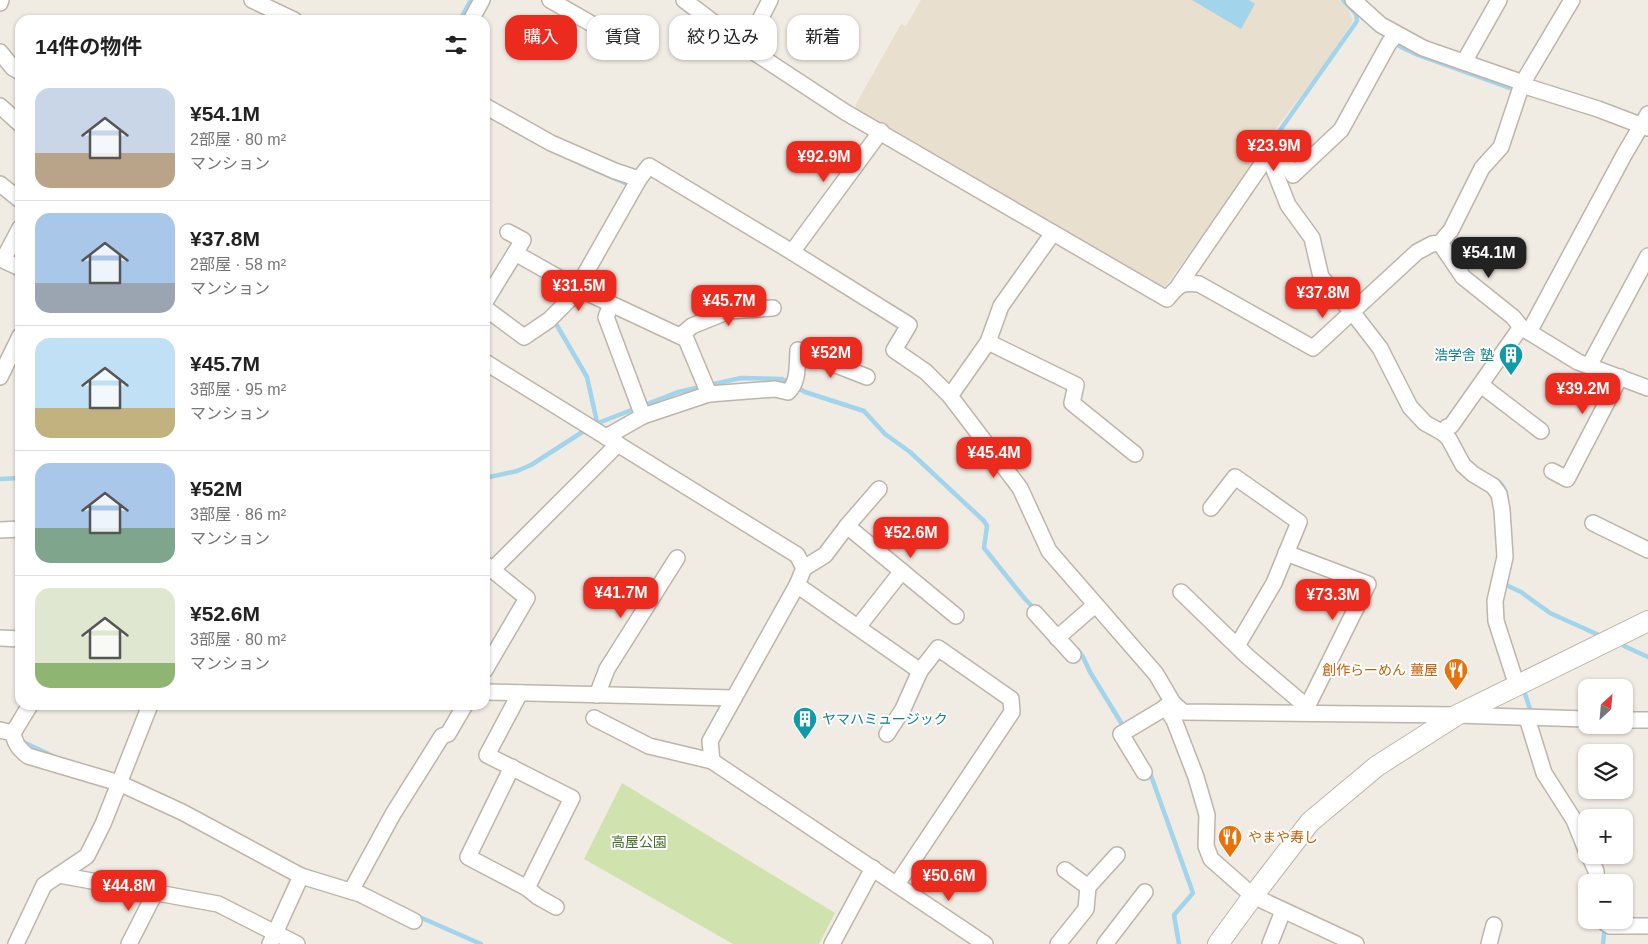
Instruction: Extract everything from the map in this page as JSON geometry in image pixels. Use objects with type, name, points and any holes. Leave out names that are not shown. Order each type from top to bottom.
[{"type":"street","points":[[474,15],[482,0]]},
{"type":"street","points":[[550,0],[587,21]]},
{"type":"street","points":[[684,0],[704,15]]},
{"type":"street","points":[[762,15],[770,0]]},
{"type":"street","points":[[1353,0],[1393,38],[1464,62],[1521,88],[1528,87],[1598,108],[1643,125],[1525,329],[1451,426],[1447,427],[1443,433]]},
{"type":"street","points":[[1464,62],[1499,0]]},
{"type":"street","points":[[1179,285],[1188,283],[1199,284],[1313,348],[1417,252],[1432,244],[1440,243],[1451,230],[1482,168],[1501,147],[1521,88],[1572,0]]},
{"type":"street","points":[[258,9],[278,15]]},
{"type":"street","points":[[766,60],[846,112],[1167,299],[1179,285],[1260,167],[1269,157],[1275,152],[1286,163],[1293,175],[1341,130],[1393,38]]},
{"type":"street","points":[[0,52],[15,70]]},
{"type":"street","points":[[0,106],[15,120]]},
{"type":"street","points":[[490,109],[551,143],[615,171],[636,184]]},
{"type":"street","points":[[792,252],[880,131]]},
{"type":"street","points":[[1269,157],[1288,205],[1312,238],[1321,277],[1353,312],[1380,348],[1410,407],[1425,423],[1443,433],[1463,465],[1473,474],[1493,486],[1499,494],[1506,557],[1495,601],[1496,620],[1517,686]]},
{"type":"street","points":[[490,314],[524,337],[549,320],[568,303],[580,289],[636,184],[649,166],[909,325],[894,350],[926,372],[950,396],[1020,488],[1049,551],[1156,674],[1196,777],[1207,815],[1206,846],[1211,859],[1252,896],[1356,944]]},
{"type":"street","points":[[0,184],[15,196]]},
{"type":"street","points":[[490,294],[523,240],[508,232]]},
{"type":"street","points":[[950,396],[988,342],[1001,306],[1053,233]]},
{"type":"street","points":[[15,237],[3,260],[15,266]]},
{"type":"street","points":[[1440,243],[1463,276],[1525,329],[1578,362],[1648,388]]},
{"type":"street","points":[[514,253],[580,289],[686,339],[707,389]]},
{"type":"street","points":[[1589,366],[1648,256]]},
{"type":"street","points":[[611,304],[606,316],[641,410]]},
{"type":"street","points":[[680,336],[692,326],[729,310],[773,308]]},
{"type":"street","points":[[988,342],[1076,385],[1072,403],[1135,454]]},
{"type":"street","points":[[0,377],[15,346]]},
{"type":"street","points":[[490,565],[641,410],[707,389],[776,389],[788,392],[794,385],[798,350],[867,377]]},
{"type":"street","points":[[490,365],[797,555],[804,568]]},
{"type":"street","points":[[1552,471],[1567,479],[1620,377]]},
{"type":"street","points":[[1481,385],[1541,431]]},
{"type":"street","points":[[1211,508],[1235,477],[1300,522],[1274,583],[1237,646]]},
{"type":"street","points":[[712,760],[710,741],[797,585],[804,568],[825,555],[879,489]]},
{"type":"street","points":[[1593,523],[1648,550]]},
{"type":"street","points":[[847,526],[956,616]]},
{"type":"street","points":[[0,530],[15,529]]},
{"type":"street","points":[[1286,553],[1368,584],[1308,710]]},
{"type":"street","points":[[597,695],[607,669],[677,558]]},
{"type":"street","points":[[490,569],[527,598],[490,661]]},
{"type":"street","points":[[858,628],[902,571]]},
{"type":"street","points":[[797,585],[920,671]]},
{"type":"street","points":[[1181,592],[1308,710]]},
{"type":"street","points":[[1061,635],[1095,605]]},
{"type":"street","points":[[1035,613],[1061,635],[1073,656]]},
{"type":"street","points":[[1218,944],[1252,896],[1310,822],[1377,766],[1457,715],[1648,621]]},
{"type":"street","points":[[0,638],[15,639]]},
{"type":"street","points":[[887,734],[903,709],[920,671],[938,648],[1011,699],[1012,712],[897,884]]},
{"type":"street","points":[[490,692],[734,698]]},
{"type":"street","points":[[520,693],[487,754],[572,798],[527,888]]},
{"type":"street","points":[[1169,705],[1183,712],[1308,710],[1578,719]]},
{"type":"street","points":[[1144,772],[1121,734],[1169,705]]},
{"type":"street","points":[[27,710],[10,736],[19,749],[28,756],[121,779],[300,876],[353,888],[360,894],[414,921]]},
{"type":"street","points":[[16,944],[44,885],[87,856],[103,824],[148,710]]},
{"type":"street","points":[[353,888],[393,814],[442,736],[448,734],[461,710]]},
{"type":"street","points":[[594,718],[649,746],[712,760],[985,944]]},
{"type":"street","points":[[1527,718],[1544,773],[1574,820],[1578,830]]},
{"type":"street","points":[[1633,720],[1648,720]]},
{"type":"street","points":[[512,767],[468,857],[527,888],[556,907]]},
{"type":"street","points":[[1058,944],[1086,909],[1088,887],[1117,855]]},
{"type":"street","points":[[832,944],[873,868]]},
{"type":"street","points":[[1065,870],[1088,887]]},
{"type":"street","points":[[59,875],[218,904],[273,939],[297,944]]},
{"type":"street","points":[[273,939],[300,876]]},
{"type":"street","points":[[1105,944],[1145,892]]},
{"type":"street","points":[[129,944],[155,893]]},
{"type":"street","points":[[1270,944],[1283,911]]},
{"type":"street","points":[[1489,944],[1494,925]]},
{"type":"street","points":[[1633,925],[1648,926]]},
{"type":"shaded area","points":[[921,0],[1339,0],[1347,7],[1353,21],[1327,61],[1260,150],[1262,152],[1165,287],[1163,287],[855,110],[856,104],[901,24],[906,26]]},
{"type":"green space","name":"高屋公園","points":[[622,783],[835,913],[819,944],[733,944],[584,859]]},
{"type":"water","points":[[1192,0],[1249,0],[1255,4],[1241,29]]},
{"type":"waterway","points":[[463,15],[471,0]]},
{"type":"waterway","points":[[1267,152],[1266,150],[1357,21],[1356,14],[1343,0]]},
{"type":"waterway","points":[[1393,41],[1418,55],[1518,91]]},
{"type":"waterway","points":[[579,163],[632,186]]},
{"type":"waterway","points":[[556,319],[555,322],[587,377],[597,422]]},
{"type":"waterway","points":[[593,425],[678,392],[741,378],[782,379],[805,392],[864,411],[885,434],[910,452],[984,521],[987,526],[984,548],[1036,610]]},
{"type":"waterway","points":[[490,477],[517,471],[531,465],[587,429]]},
{"type":"waterway","points":[[0,479],[15,478]]},
{"type":"waterway","points":[[1495,479],[1504,489],[1507,502]]},
{"type":"waterway","points":[[1504,584],[1521,592],[1550,613],[1601,636]]},
{"type":"waterway","points":[[1624,646],[1648,657]]},
{"type":"waterway","points":[[1078,650],[1125,729]]},
{"type":"waterway","points":[[1525,694],[1530,709]]},
{"type":"waterway","points":[[21,741],[55,757]]},
{"type":"waterway","points":[[1149,770],[1193,893],[1174,915],[1179,944]]},
{"type":"waterway","points":[[415,915],[481,944]]},
{"type":"waterway","points":[[1603,944],[1605,929]]},
{"type":"place","name":"浩学舎 塾","points":[[1511,376]]},
{"type":"place","name":"創作らーめん 薑屋","points":[[1456,691]]},
{"type":"place","name":"ヤマハミュージック","points":[[805,740]]},
{"type":"place","name":"やまや寿し","points":[[1230,858]]}]
